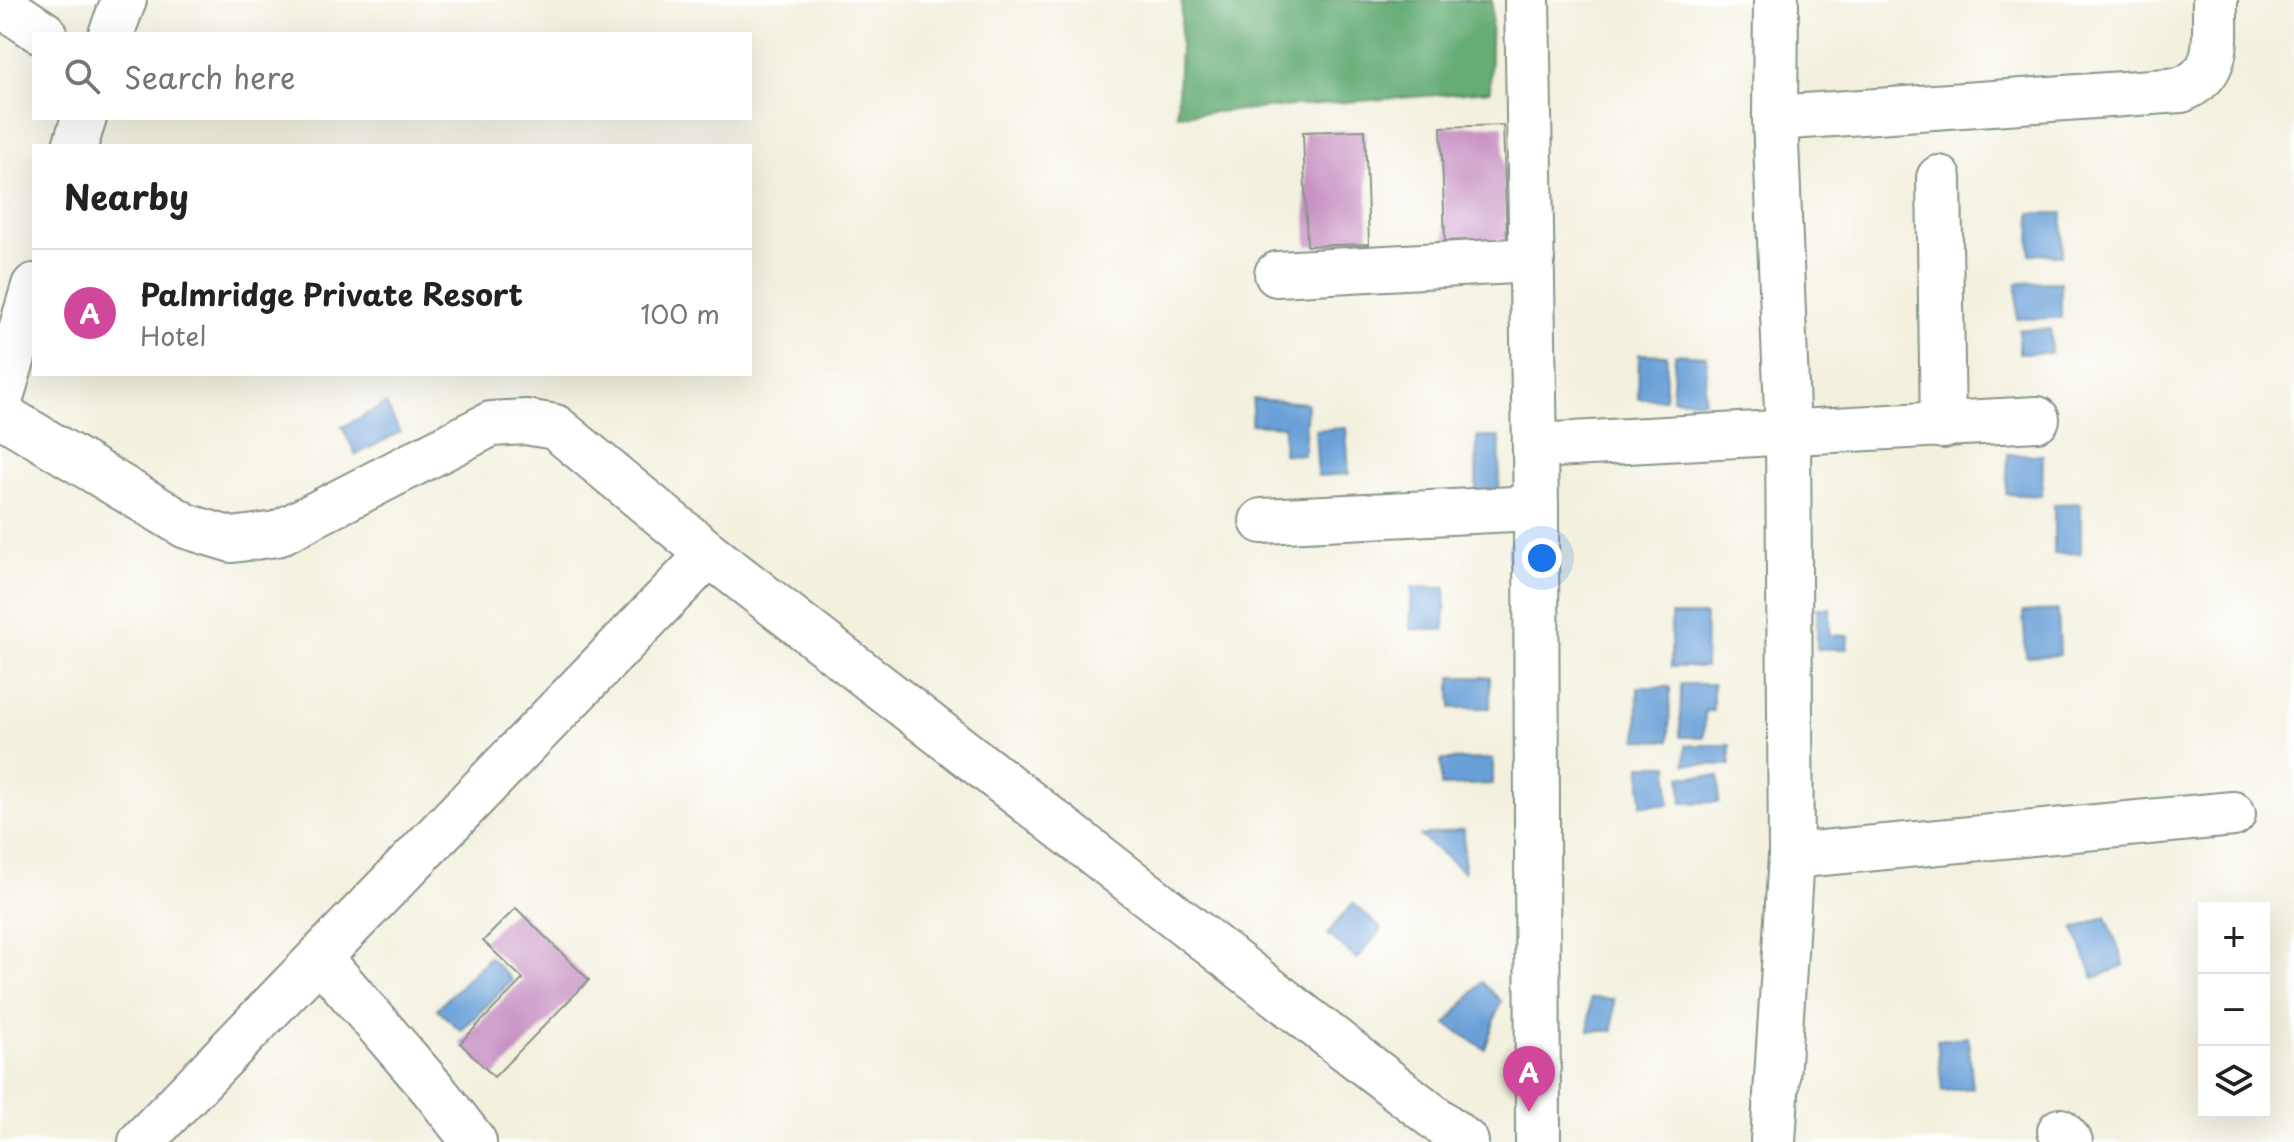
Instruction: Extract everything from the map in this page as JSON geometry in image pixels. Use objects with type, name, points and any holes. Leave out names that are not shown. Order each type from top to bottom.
[{"type":"street","points":[[112,32],[124,0]]},
{"type":"street","points":[[1527,0],[1536,508],[1538,1142]]},
{"type":"street","points":[[1773,1142],[1791,856],[1788,435],[1775,118],[1776,0]]},
{"type":"street","points":[[1775,118],[2181,90],[2200,82],[2209,69],[2213,54],[2215,0]]},
{"type":"street","points":[[0,4],[42,32]]},
{"type":"street","points":[[76,144],[83,120]]},
{"type":"street","points":[[1939,178],[1943,426]]},
{"type":"street","points":[[1277,274],[1532,260]]},
{"type":"street","points":[[0,401],[32,293]]},
{"type":"street","points":[[0,414],[186,526],[232,540],[277,534],[491,424],[555,427],[709,554],[1466,1142]]},
{"type":"street","points":[[1535,446],[1788,435],[2037,419]]},
{"type":"street","points":[[1262,521],[1536,508]]},
{"type":"street","points":[[141,1142],[709,554]]},
{"type":"street","points":[[1791,856],[2233,814]]},
{"type":"street","points":[[321,959],[433,1089],[474,1142]]},
{"type":"green space","points":[[1182,0],[1492,0],[1490,91],[1177,115]]},
{"type":"water","points":[[2031,213],[2063,213],[2062,255],[2030,254]]},
{"type":"water","points":[[2061,282],[2061,318],[2017,319],[2017,283]]},
{"type":"water","points":[[2019,329],[2051,329],[2051,353],[2019,353]]},
{"type":"water","points":[[1639,354],[1667,355],[1665,399],[1638,399]]},
{"type":"water","points":[[1675,354],[1707,356],[1704,401],[1672,399]]},
{"type":"water","points":[[1253,399],[1307,403],[1304,455],[1283,454],[1284,426],[1251,424]]},
{"type":"water","points":[[386,404],[400,432],[356,455],[342,427]]},
{"type":"water","points":[[1346,428],[1349,474],[1318,476],[1315,430]]},
{"type":"water","points":[[1477,437],[1500,437],[1499,492],[1476,491]]},
{"type":"water","points":[[2008,454],[2043,455],[2042,496],[2006,494]]},
{"type":"water","points":[[2081,503],[2081,553],[2054,554],[2054,504]]},
{"type":"water","points":[[1412,587],[1446,588],[1444,630],[1410,629]]},
{"type":"water","points":[[1817,608],[1830,608],[1830,635],[1848,636],[1847,649],[1817,649]]},
{"type":"water","points":[[2058,610],[2060,655],[2026,657],[2023,612]]},
{"type":"water","points":[[1671,615],[1706,615],[1705,667],[1671,667]]},
{"type":"water","points":[[1451,677],[1490,677],[1490,708],[1451,708]]},
{"type":"water","points":[[1681,684],[1713,684],[1713,711],[1705,711],[1704,737],[1680,737]]},
{"type":"water","points":[[1638,687],[1670,687],[1669,741],[1637,740]]},
{"type":"water","points":[[1686,745],[1730,745],[1730,765],[1685,764]]},
{"type":"water","points":[[1493,759],[1493,784],[1441,786],[1441,760]]},
{"type":"water","points":[[1641,765],[1669,765],[1669,805],[1641,805]]},
{"type":"water","points":[[1681,776],[1719,776],[1719,802],[1682,803]]},
{"type":"water","points":[[1464,829],[1464,872],[1420,836]]},
{"type":"water","points":[[1353,903],[1382,929],[1357,959],[1327,934]]},
{"type":"water","points":[[2106,916],[2125,966],[2094,978],[2074,929]]},
{"type":"water","points":[[489,957],[512,980],[461,1031],[437,1009]]},
{"type":"water","points":[[1482,982],[1501,1001],[1485,1049],[1446,1024]]},
{"type":"water","points":[[1590,998],[1614,999],[1613,1031],[1589,1031]]},
{"type":"water","points":[[1968,1037],[1973,1088],[1942,1091],[1937,1040]]},
{"type":"building","points":[[1503,125],[1507,239],[1445,241],[1441,127]]},
{"type":"building","points":[[1365,130],[1369,244],[1307,246],[1303,132]]},
{"type":"building","points":[[516,908],[589,980],[494,1077],[460,1043],[523,979],[483,941]]},
{"type":"place","name":"Palmridge Private Resort","points":[[1529,1112]]}]
